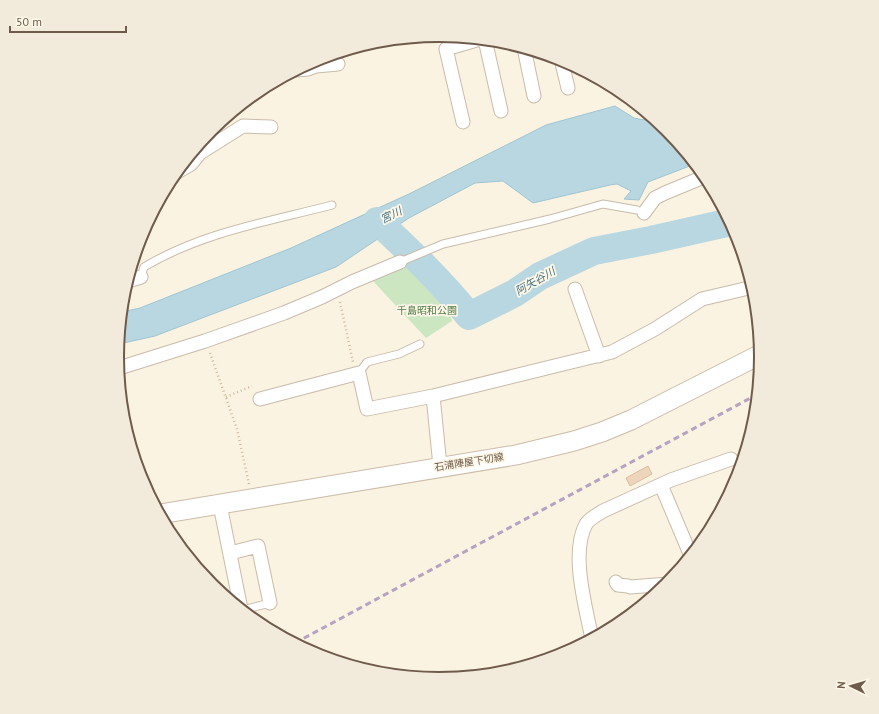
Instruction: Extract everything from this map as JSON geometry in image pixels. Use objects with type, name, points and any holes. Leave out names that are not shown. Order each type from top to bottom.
[{"type":"main road","name":"石浦陣屋下切線","points":[[168,516],[253,498],[333,486],[440,466],[516,455],[574,441],[602,432],[631,420],[754,358]]},
{"type":"street","points":[[463,122],[446,49],[465,43]]},
{"type":"street","points":[[486,46],[501,111]]},
{"type":"street","points":[[525,54],[534,96]]},
{"type":"street","points":[[320,66],[338,64]]},
{"type":"street","points":[[563,67],[568,88]]},
{"type":"street","points":[[191,164],[200,153],[243,126],[271,127]]},
{"type":"street","points":[[640,212],[655,198],[699,179]]},
{"type":"street","points":[[124,366],[205,341],[284,313],[400,262]]},
{"type":"street","points":[[134,279],[141,277]]},
{"type":"street","points":[[575,289],[599,356]]},
{"type":"street","points":[[257,395],[357,373],[367,409],[433,396],[612,352],[655,329],[702,299],[747,289]]},
{"type":"street","points":[[433,396],[440,466]]},
{"type":"street","points":[[591,633],[579,557],[581,540],[585,527],[592,517],[671,480],[731,459]]},
{"type":"street","points":[[661,485],[688,550]]},
{"type":"street","points":[[220,505],[240,601]]},
{"type":"street","points":[[230,553],[258,546],[270,603]]},
{"type":"street","points":[[616,582],[618,586],[630,587],[657,585]]},
{"type":"lane","points":[[400,262],[443,244],[550,219],[603,204],[640,212]]},
{"type":"lane","points":[[141,277],[144,267],[164,255],[207,238],[263,221],[332,205]]},
{"type":"lane","points":[[357,373],[367,362],[399,354],[420,344]]},
{"type":"lane","points":[[249,608],[270,603]]},
{"type":"path","points":[[337,290],[357,373]]},
{"type":"path","points":[[205,341],[237,429],[253,498]]},
{"type":"path","points":[[226,397],[253,386],[257,395]]},
{"type":"green space","name":"千島昭和公園","points":[[404,266],[444,297],[452,321],[426,338],[372,280]]},
{"type":"water","name":"宮川","points":[[615,106],[634,118],[648,121],[676,149],[690,166],[648,182],[639,200],[624,199],[631,191],[617,184],[533,203],[503,181],[475,183],[409,218],[336,267],[155,336],[125,343],[128,311],[140,308],[291,248],[411,193],[546,125]]},
{"type":"building","points":[[648,466],[652,474],[630,486],[626,478]]},
{"type":"waterway","name":"阿矢谷川","points":[[377,221],[425,267],[469,316],[515,293],[540,276],[594,251],[725,223]]},
{"type":"railway","points":[[300,640],[752,397]]}]
